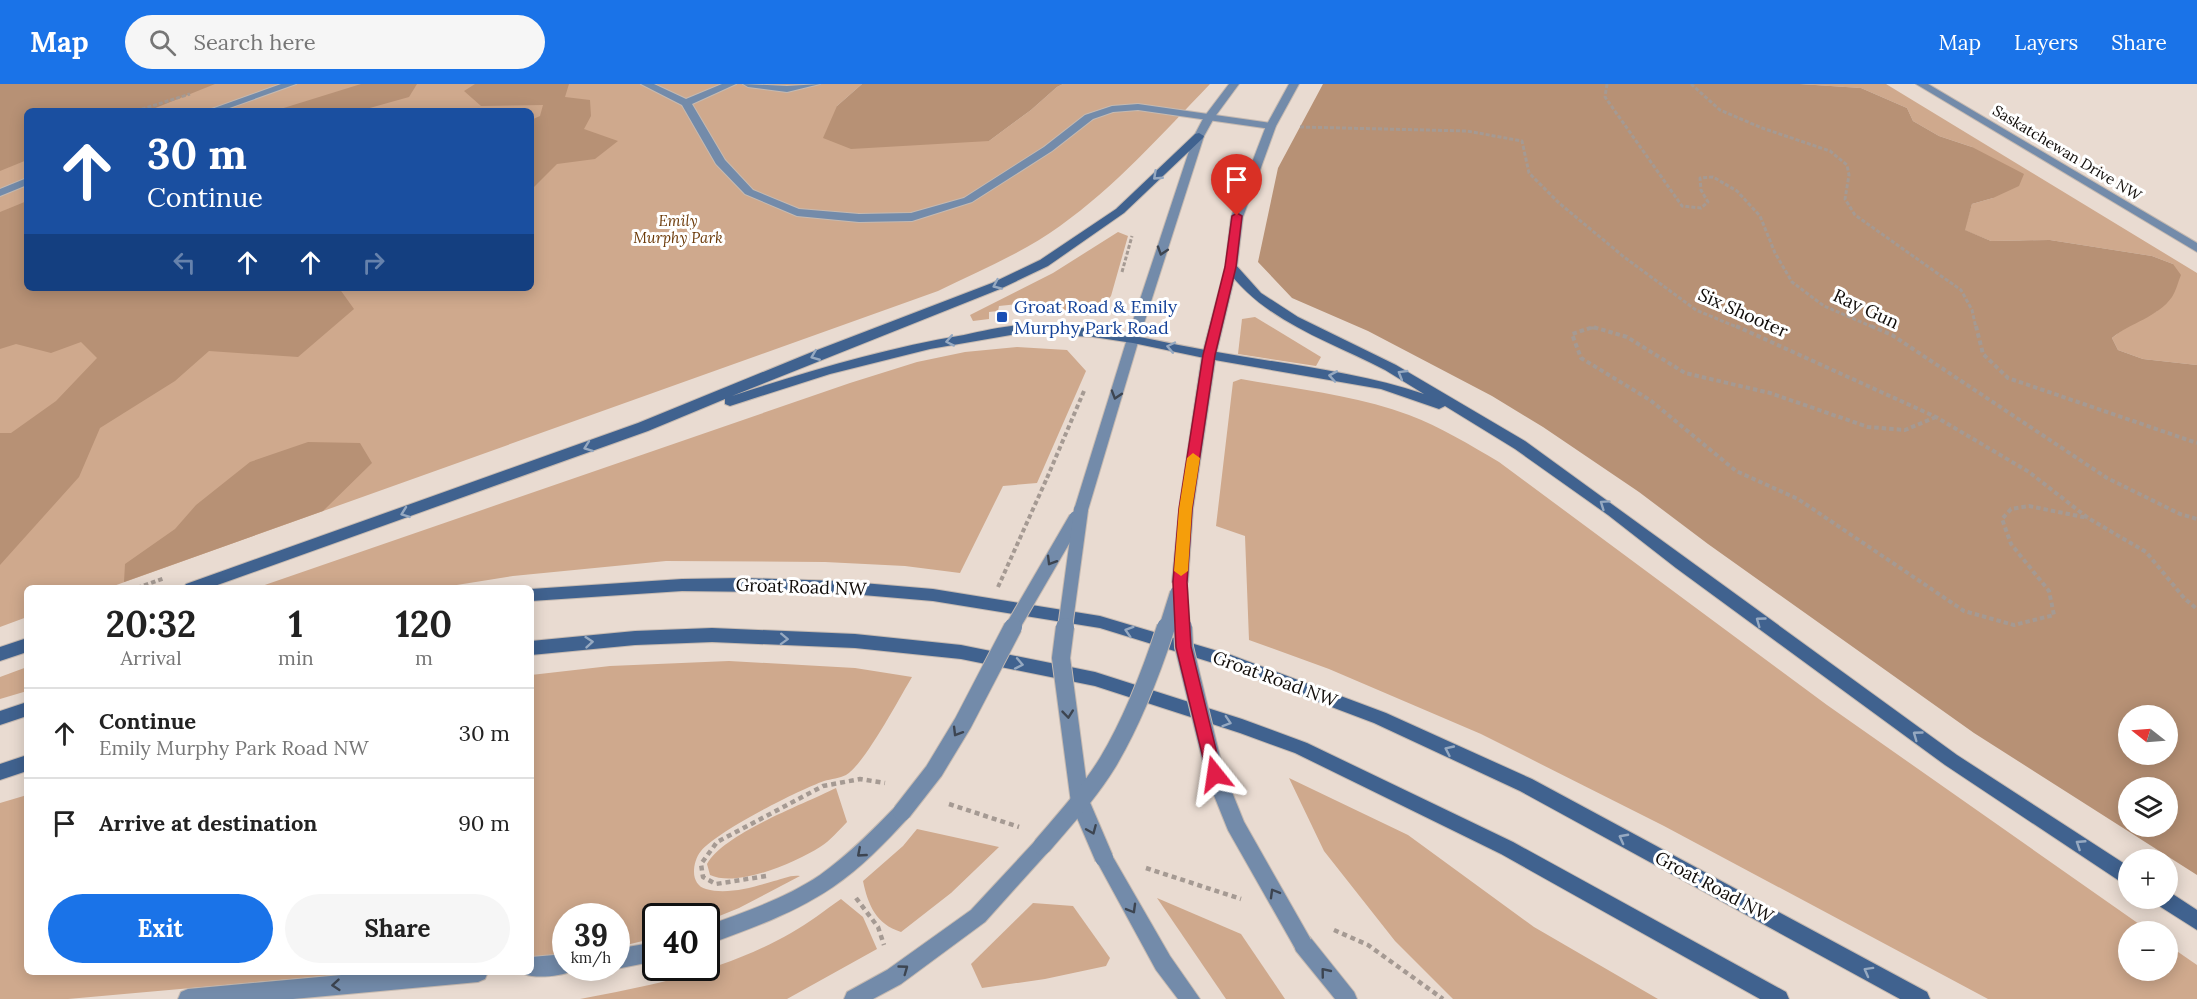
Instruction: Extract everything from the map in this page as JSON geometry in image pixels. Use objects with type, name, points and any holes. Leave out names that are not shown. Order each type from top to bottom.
[{"type":"main road","points":[[643,427],[817,355],[996,286],[1044,263],[1120,211],[1199,136]]},
{"type":"main road","points":[[1231,267],[1257,296],[1293,320],[1391,368],[1520,445],[1952,760],[2118,869]]},
{"type":"main road","points":[[199,585],[643,427],[828,370],[930,345],[1022,329],[1083,332],[1133,339],[1209,355],[1383,385],[1470,415]]},
{"type":"main road","name":"Groat Road NW","points":[[534,595],[692,585],[839,587],[933,595],[1100,622],[1225,660],[1380,718],[1526,785],[1920,999]]},
{"type":"main road","points":[[534,648],[635,638],[712,635],[855,641],[961,652],[1095,679],[1272,737],[1363,777],[1507,848],[1779,999]]},
{"type":"main road","points":[[0,654],[24,646]]},
{"type":"main road","points":[[0,718],[24,710]]},
{"type":"main road","points":[[0,772],[24,764]]},
{"type":"main road","points":[[2178,908],[2197,921]]},
{"type":"street","points":[[220,108],[291,84]]},
{"type":"street","points":[[646,84],[686,103],[720,162],[749,192],[797,212],[859,218],[912,217],[968,200],[1048,149],[1089,117],[1112,110],[1138,107],[1271,126]]},
{"type":"street","points":[[686,103],[731,84]]},
{"type":"street","points":[[748,84],[787,89],[815,84]]},
{"type":"street","points":[[1190,999],[1163,963],[1104,858],[1080,802],[1061,657],[1081,510],[1087,490],[1199,136],[1209,117],[1233,84]]},
{"type":"street","points":[[1294,84],[1271,126],[1237,216],[1231,267],[1209,355],[1186,509],[1180,582],[1184,647],[1215,774],[1236,826],[1303,944],[1347,999]]},
{"type":"street","name":"Saskatchewan Drive NW","points":[[1921,84],[2197,248]]},
{"type":"street","points":[[0,193],[24,182]]},
{"type":"street","points":[[720,930],[785,903],[837,874],[868,847],[902,812],[934,771],[1018,616],[1081,510]]},
{"type":"street","points":[[854,999],[894,976],[978,916],[1080,802],[1108,762],[1148,682],[1180,582]]},
{"type":"street","points":[[534,967],[552,965]]},
{"type":"street","points":[[188,999],[446,975]]},
{"type":"path","name":"Ray Gun","points":[[1607,84],[1605,97],[1682,206],[1701,208],[1708,202],[1701,190],[1700,178],[1713,177],[1737,191],[1760,216],[1775,254],[1792,282],[1824,306],[1892,335],[2107,477],[2180,514],[2197,519]]},
{"type":"path","points":[[1692,84],[1720,110],[1762,128],[1830,151],[1847,165],[1849,175],[1845,199],[1856,215],[1961,290],[1972,310],[1983,354],[2008,378],[2197,443]]},
{"type":"path","points":[[146,108],[190,94]]},
{"type":"path","name":"Six Shooter","points":[[1271,126],[1467,131],[1522,141],[1529,173],[1559,203],[1624,257],[1696,310],[1777,342],[1936,417],[2029,472],[2088,518],[2146,552],[2185,599],[2197,609]]},
{"type":"path","points":[[1121,275],[1132,235]]},
{"type":"path","points":[[1936,417],[1905,430],[1868,427],[1770,393],[1684,374],[1627,337],[1593,327],[1572,334],[1581,358],[1650,400],[1736,471],[1798,499],[1964,611],[2014,625],[2054,615],[2049,591],[2011,544],[2002,519],[2011,509],[2029,506],[2088,518]]},
{"type":"path","points":[[1047,478],[1086,386]]},
{"type":"path","points":[[772,874],[744,881],[716,884],[703,878],[701,864],[717,842],[823,786],[845,781],[876,780]]},
{"type":"path","points":[[837,874],[878,927],[894,976]]},
{"type":"path","points":[[1351,936],[1368,945],[1443,999]]},
{"type":"green space","name":"Emily Murphy Park","points":[[0,84],[862,84],[837,106],[989,141],[1063,84],[1210,84],[1138,159],[1060,226],[1031,245],[938,291],[116,585],[24,585],[24,618],[0,627]]},
{"type":"green space","points":[[1800,84],[1886,84],[2197,273],[2197,365],[2143,359],[2118,350],[2112,338],[2126,327],[2157,311],[2173,264],[2152,256],[2050,240],[1991,241],[1964,230],[1972,204],[1993,198],[1972,147],[1939,136],[1913,121],[1907,108],[1861,88]]},
{"type":"green space","points":[[1118,232],[1128,236],[1111,296],[1096,313],[1028,309],[1028,303],[999,306],[998,311],[989,312],[989,319],[973,321],[970,315],[1053,273]]},
{"type":"green space","points":[[1255,317],[1321,357],[1316,366],[1238,354],[1242,319]]},
{"type":"green space","points":[[1017,347],[1067,350],[1086,371],[1037,483],[1003,486],[960,573],[905,566],[825,562],[666,561],[513,576],[457,585],[265,585],[850,383],[917,362],[965,352]]},
{"type":"green space","points":[[1241,379],[1326,393],[1389,408],[1432,425],[1499,462],[1827,705],[2135,921],[2118,921],[2118,981],[2178,981],[2178,952],[2197,965],[2197,999],[1988,999],[1664,826],[1481,734],[1329,669],[1249,640],[1245,536],[1216,526],[1233,382]]},
{"type":"green space","points":[[729,661],[855,668],[912,677],[872,745],[854,769],[846,775],[824,781],[796,793],[741,822],[710,842],[701,851],[694,869],[697,883],[703,888],[714,891],[740,890],[800,876],[720,916],[720,903],[642,903],[642,941],[630,944],[630,903],[552,903],[552,956],[534,958],[534,675],[610,666]]},
{"type":"green space","points":[[24,668],[24,692],[0,699],[0,677]]},
{"type":"green space","points":[[1289,778],[1408,835],[1534,927],[1658,999],[1453,999],[1395,941],[1324,851]]},
{"type":"green space","points":[[836,788],[847,822],[824,845],[782,866],[751,876],[722,878],[710,875],[707,864],[729,842],[746,831]]},
{"type":"green space","points":[[24,796],[24,975],[336,975],[68,999],[0,999],[0,803]]},
{"type":"green space","points":[[917,829],[999,847],[951,893],[901,932],[879,919],[871,906],[863,881],[903,846]]},
{"type":"green space","points":[[1157,898],[1241,934],[1285,999],[1226,999]]},
{"type":"green space","points":[[841,899],[863,917],[877,949],[787,999],[580,999],[666,981],[720,981],[720,965],[767,946],[811,921]]},
{"type":"green space","points":[[1033,903],[1073,906],[1110,958],[1106,966],[1045,979],[982,988],[971,964]]},
{"type":"shaded area","points":[[0,84],[215,84],[155,108],[24,108],[24,161],[0,171]]},
{"type":"shaded area","points":[[361,84],[417,84],[409,97],[370,108],[284,108]]},
{"type":"shaded area","points":[[475,84],[569,84],[565,97],[590,100],[591,116],[584,129],[618,141],[595,159],[557,164],[534,187],[534,119],[540,116],[543,105],[481,106],[464,91]]},
{"type":"shaded area","points":[[862,84],[1063,84],[989,141],[851,149],[823,138],[837,106]]},
{"type":"shaded area","points":[[1323,84],[1800,84],[1861,88],[1907,108],[1913,121],[1939,136],[1972,147],[2024,174],[2019,186],[1993,198],[1972,204],[1965,230],[1991,241],[2050,240],[2152,256],[2173,264],[2181,275],[2172,297],[2152,315],[2112,338],[2118,350],[2143,359],[2197,365],[2197,875],[2178,863],[2178,849],[2156,849],[2137,837],[2178,837],[2178,777],[2118,777],[2118,825],[1974,733],[1708,544],[1639,492],[1543,427],[1492,396],[1368,331],[1292,298],[1258,262],[1278,168]]},
{"type":"shaded area","points":[[24,202],[24,291],[341,291],[354,309],[298,357],[209,351],[175,381],[100,428],[79,477],[0,565],[0,433],[11,433],[56,401],[97,358],[81,342],[51,353],[16,344],[0,349],[0,212]]},
{"type":"shaded area","points":[[308,442],[360,443],[372,463],[323,511],[124,582],[125,564],[175,529],[196,505],[250,462]]},
{"type":"slow traffic","points":[[1181,571],[1193,458]]},
{"type":"place","name":"Groat Road & Emily Murphy Park Road","points":[[1002,317]]},
{"type":"route","points":[[1215,774],[1184,647],[1180,582],[1186,509],[1209,355],[1231,267],[1237,216]]}]
